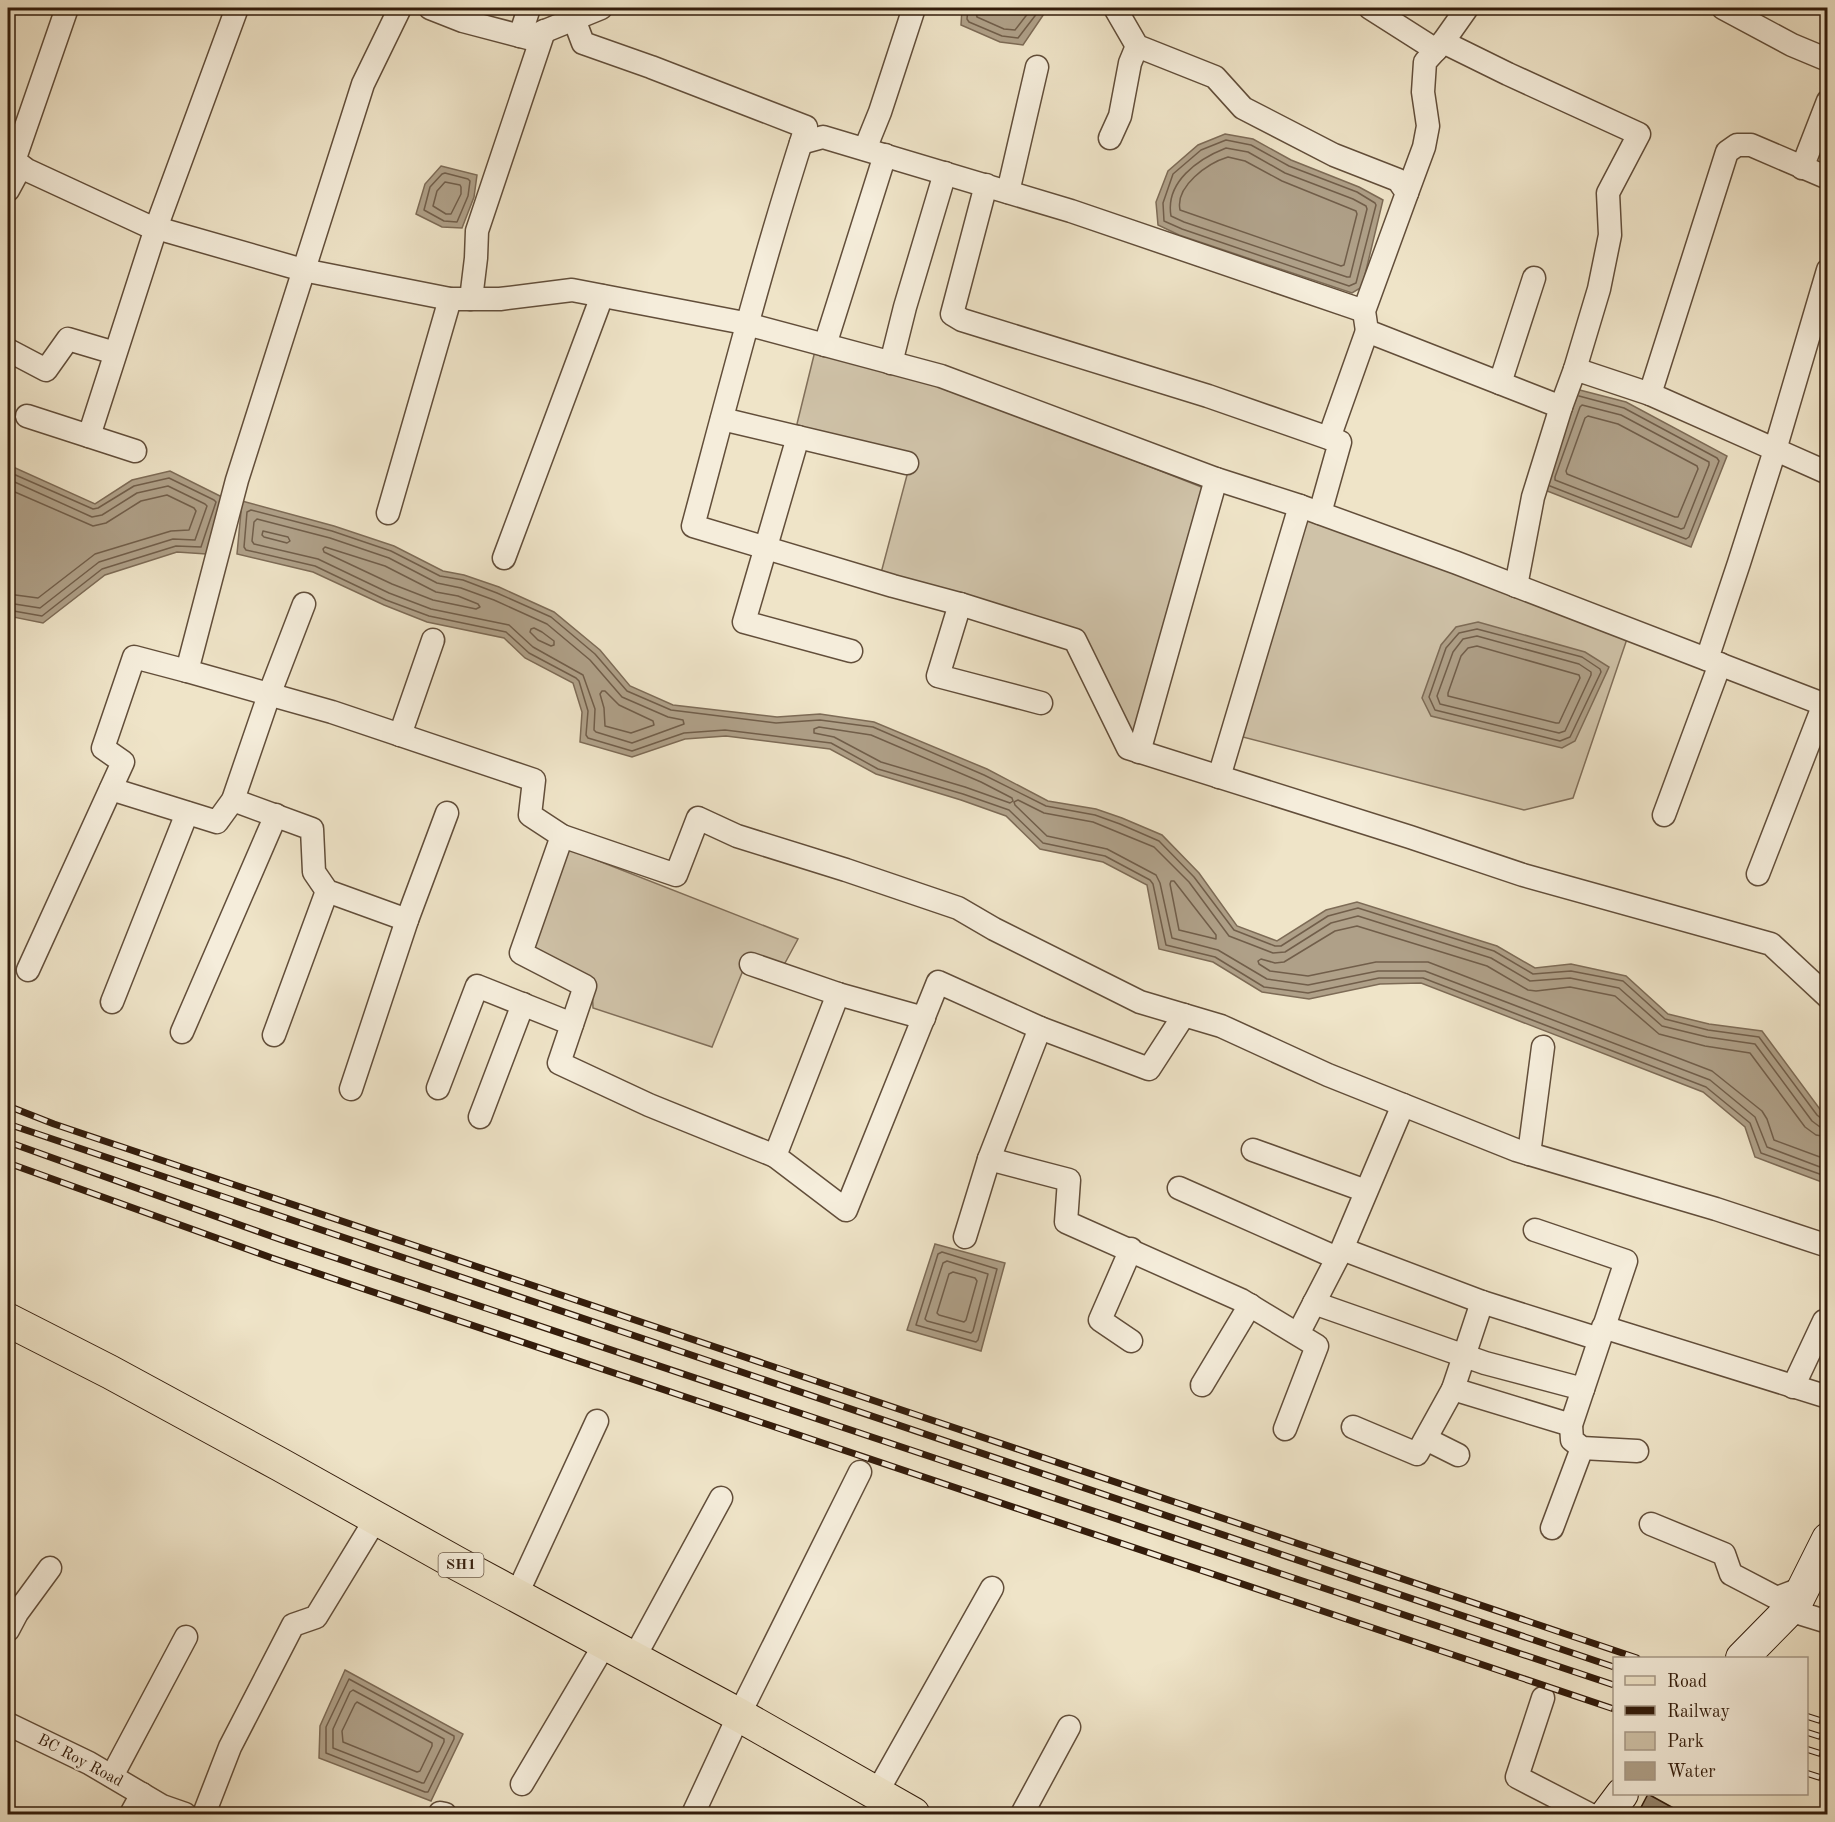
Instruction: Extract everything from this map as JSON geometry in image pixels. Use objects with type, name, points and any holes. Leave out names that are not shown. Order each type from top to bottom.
[{"type":"main road","name":"SH1","points":[[8,1320],[110,1372],[377,1517],[458,1564],[606,1642],[913,1815]]},
{"type":"street","points":[[8,190],[14,161],[67,8]]},
{"type":"street","points":[[88,436],[156,228],[237,8]]},
{"type":"street","points":[[187,671],[237,480],[303,270],[363,84],[400,8]]},
{"type":"street","points":[[430,8],[463,21],[528,38],[601,8]]},
{"type":"street","points":[[520,36],[529,8]]},
{"type":"street","points":[[825,345],[862,225],[888,89],[914,8]]},
{"type":"street","points":[[1115,8],[1137,46],[1215,77],[1243,108],[1334,155],[1398,180],[1407,193]]},
{"type":"street","points":[[1370,8],[1440,46],[1508,74],[1639,134],[1608,193],[1610,235],[1599,289],[1533,497],[1516,586]]},
{"type":"street","points":[[1329,438],[1365,321],[1424,147],[1428,126],[1423,92],[1425,62],[1440,46],[1467,8]]},
{"type":"street","points":[[1723,8],[1792,45],[1827,60]]},
{"type":"street","points":[[574,19],[583,43],[806,127],[747,324],[693,526],[1075,640],[1128,748],[1523,875],[1771,944],[1827,997]]},
{"type":"street","points":[[388,513],[476,258],[477,231],[544,31]]},
{"type":"street","points":[[1110,138],[1120,116],[1130,63],[1137,46]]},
{"type":"street","points":[[1008,192],[1037,67]]},
{"type":"street","points":[[1802,168],[1827,101]]},
{"type":"street","points":[[801,143],[823,137],[1071,211],[1365,321],[1500,383],[1561,407]]},
{"type":"street","points":[[1650,394],[1727,152],[1737,145],[1751,145],[1827,178]]},
{"type":"street","points":[[14,161],[27,170],[156,228],[303,270],[460,299],[500,300],[572,290],[747,324],[941,376],[1216,479],[1310,510],[1516,586],[1826,705],[1758,874]]},
{"type":"street","points":[[891,363],[945,173]]},
{"type":"street","points":[[986,185],[952,314],[962,320],[1208,396],[1340,442],[1310,510],[1219,777]]},
{"type":"street","points":[[1664,816],[1713,662],[1739,563],[1775,450],[1827,270]]},
{"type":"street","points":[[1500,383],[1534,279]]},
{"type":"street","points":[[504,558],[602,296]]},
{"type":"street","points":[[8,350],[46,370],[68,339],[115,353]]},
{"type":"street","points":[[1575,369],[1650,394],[1827,473]]},
{"type":"street","points":[[27,416],[135,451]]},
{"type":"street","points":[[722,419],[907,463]]},
{"type":"street","points":[[798,437],[744,622],[851,651]]},
{"type":"street","points":[[1139,752],[1216,479]]},
{"type":"street","points":[[111,789],[217,822],[233,800],[269,694],[304,604]]},
{"type":"street","points":[[960,604],[938,676],[1041,703]]},
{"type":"street","points":[[400,735],[433,640]]},
{"type":"street","points":[[27,970],[123,762],[103,748],[134,657],[332,712],[534,780],[530,815],[562,836],[676,875],[698,818],[737,836],[958,908],[994,929],[1140,1002],[1221,1026],[1328,1075],[1515,1150],[1716,1209],[1827,1246]]},
{"type":"street","points":[[233,800],[312,829],[314,872],[327,891],[407,920]]},
{"type":"street","points":[[112,1002],[187,813]]},
{"type":"street","points":[[351,1089],[407,920],[447,813]]},
{"type":"street","points":[[182,1032],[276,815]]},
{"type":"street","points":[[562,836],[521,952],[585,986],[559,1063],[649,1105],[775,1156],[846,1210],[938,982],[1040,1028],[1149,1068],[1184,1015]]},
{"type":"street","points":[[274,1035],[327,891]]},
{"type":"street","points":[[751,964],[838,994],[924,1018]]},
{"type":"street","points":[[438,1088],[477,986],[572,1024]]},
{"type":"street","points":[[775,1156],[838,994]]},
{"type":"street","points":[[480,1117],[523,1004]]},
{"type":"street","points":[[965,1237],[989,1159],[1040,1028]]},
{"type":"street","points":[[1529,1154],[1543,1047]]},
{"type":"street","points":[[1298,1334],[1339,1254],[1403,1104]]},
{"type":"street","points":[[1253,1150],[1366,1191]]},
{"type":"street","points":[[989,1159],[1069,1180],[1066,1222],[1131,1249],[1250,1305],[1317,1346],[1285,1429]]},
{"type":"street","points":[[1179,1188],[1339,1254],[1482,1302],[1827,1397]]},
{"type":"street","points":[[1534,1230],[1626,1261],[1571,1425],[1572,1440],[1582,1448],[1637,1451]]},
{"type":"street","points":[[1131,1249],[1100,1320],[1131,1341]]},
{"type":"street","points":[[1353,1427],[1417,1454],[1453,1389],[1482,1302]]},
{"type":"street","points":[[1314,1303],[1485,1363],[1583,1389]]},
{"type":"street","points":[[1202,1385],[1250,1305]]},
{"type":"street","points":[[1793,1387],[1824,1321]]},
{"type":"street","points":[[1453,1389],[1571,1425]]},
{"type":"street","points":[[517,1594],[597,1421]]},
{"type":"street","points":[[1426,1439],[1458,1455]]},
{"type":"street","points":[[1552,1528],[1582,1448]]},
{"type":"street","points":[[693,1815],[738,1715],[860,1472]]},
{"type":"street","points":[[634,1658],[721,1498]]},
{"type":"street","points":[[204,1815],[230,1747],[293,1625],[316,1617],[377,1517]]},
{"type":"street","points":[[1651,1524],[1724,1554],[1731,1574],[1777,1598],[1796,1599],[1827,1622]]},
{"type":"street","points":[[1744,1657],[1796,1599],[1827,1539]]},
{"type":"street","points":[[8,1630],[17,1613],[50,1568]]},
{"type":"street","points":[[876,1794],[992,1587]]},
{"type":"street","points":[[112,1776],[186,1637]]},
{"type":"street","points":[[522,1784],[606,1642]]},
{"type":"street","points":[[1543,1698],[1517,1777],[1589,1815]]},
{"type":"street","name":"BC Roy Road","points":[[8,1724],[89,1763],[162,1806],[185,1815]]},
{"type":"street","points":[[1022,1815],[1069,1727]]},
{"type":"street","points":[[131,1815],[142,1794]]},
{"type":"street","points":[[1607,1815],[1621,1795]]},
{"type":"green space","points":[[815,351],[915,374],[1204,488],[1136,732],[1130,741],[1079,634],[881,573],[911,460],[795,432]]},
{"type":"green space","points":[[1303,516],[1628,636],[1573,798],[1524,810],[1239,736]]},
{"type":"green space","points":[[563,847],[798,939],[785,963],[748,958],[712,1047],[593,1008],[592,981],[531,946]]},
{"type":"water","points":[[962,8],[1048,8],[1023,45],[1000,42],[961,25]]},
{"type":"water","points":[[1225,134],[1253,139],[1291,160],[1359,187],[1383,200],[1362,287],[1352,293],[1179,235],[1158,225],[1156,202],[1168,171],[1198,145]]},
{"type":"water","points":[[441,166],[477,175],[474,197],[462,228],[442,227],[416,214],[425,184]]},
{"type":"water","points":[[1572,388],[1626,402],[1727,456],[1691,547],[1537,487]]},
{"type":"water","points":[[8,423],[13,467],[95,504],[132,480],[170,471],[224,498],[206,554],[177,552],[105,575],[43,623],[8,616]]},
{"type":"water","points":[[242,501],[334,526],[394,546],[443,571],[464,575],[499,587],[554,612],[600,650],[630,686],[673,705],[777,717],[820,714],[874,722],[987,769],[1048,801],[1096,809],[1162,835],[1199,873],[1237,926],[1277,941],[1326,910],[1357,902],[1497,946],[1535,968],[1571,964],[1626,976],[1668,1014],[1709,1024],[1762,1031],[1827,1116],[1827,1184],[1755,1157],[1745,1127],[1703,1092],[1421,983],[1380,984],[1309,999],[1262,992],[1213,962],[1159,949],[1147,885],[1103,862],[1040,849],[1006,816],[876,774],[830,749],[726,736],[685,739],[632,757],[580,742],[582,712],[573,683],[525,658],[504,638],[427,622],[313,572],[237,554]]},
{"type":"water","points":[[1478,622],[1585,652],[1609,667],[1575,741],[1562,748],[1431,716],[1422,698],[1441,645],[1456,627]]},
{"type":"water","points":[[935,1244],[1005,1263],[981,1351],[907,1330]]},
{"type":"water","points":[[345,1670],[463,1734],[431,1801],[319,1758],[320,1726]]},
{"type":"building","points":[[1647,1795],[1650,1795],[1686,1815],[1637,1815]]},
{"type":"railway","points":[[8,1106],[54,1124],[1634,1657]]},
{"type":"railway","points":[[8,1124],[1613,1667]]},
{"type":"railway","points":[[8,1142],[282,1240],[1613,1685]]},
{"type":"railway","points":[[8,1163],[272,1258],[1613,1709]]},
{"type":"railway","points":[[1808,1717],[1828,1723]]},
{"type":"railway","points":[[1808,1733],[1828,1739]]},
{"type":"railway","points":[[1808,1750],[1828,1756]]},
{"type":"railway","points":[[1808,1774],[1828,1780]]}]
